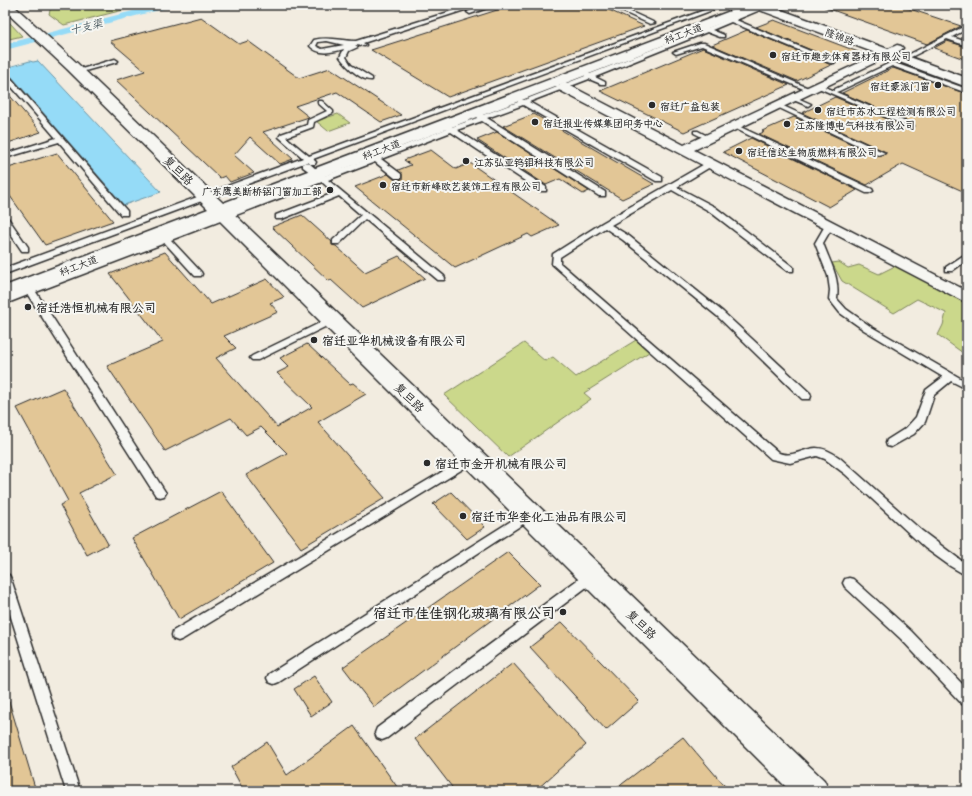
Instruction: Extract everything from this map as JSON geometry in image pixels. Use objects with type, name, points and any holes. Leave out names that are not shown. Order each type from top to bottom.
[{"type":"street","points":[[7,8],[23,5]]},
{"type":"street","name":"科工大道","points":[[5,279],[317,170],[735,5]]},
{"type":"street","name":"隆锦路","points":[[780,5],[961,80]]},
{"type":"street","name":"科工大道","points":[[317,170],[372,156],[761,6]]},
{"type":"street","name":"隆锦路","points":[[761,6],[900,54]]},
{"type":"street","name":"复旦路","points":[[7,8],[78,71],[813,791]]},
{"type":"street","points":[[684,150],[851,70],[900,54]]},
{"type":"street","points":[[563,87],[967,298]]},
{"type":"street","name":"科工大道","points":[[5,293],[28,288],[164,237],[216,206]]},
{"type":"lane","points":[[361,44],[346,43],[334,39],[324,39],[316,41],[313,46],[318,50],[346,50],[477,5]]},
{"type":"lane","points":[[334,50],[361,44],[493,5]]},
{"type":"lane","points":[[611,5],[652,23]]},
{"type":"lane","points":[[317,170],[723,5]]},
{"type":"lane","points":[[704,28],[731,20],[761,6]]},
{"type":"lane","points":[[731,20],[832,62]]},
{"type":"lane","points":[[900,54],[947,37],[967,27]]},
{"type":"lane","points":[[704,28],[722,36]]},
{"type":"lane","points":[[947,37],[967,44]]},
{"type":"lane","points":[[520,100],[563,87],[585,74],[631,60],[667,43],[683,50]]},
{"type":"lane","points":[[676,52],[698,44],[706,45],[910,126]]},
{"type":"lane","points":[[346,50],[343,57],[349,66],[370,79]]},
{"type":"lane","points":[[631,60],[641,65]]},
{"type":"lane","points":[[78,71],[115,61]]},
{"type":"lane","points":[[837,90],[892,64],[961,80],[967,91]]},
{"type":"lane","points":[[851,70],[865,76]]},
{"type":"lane","points":[[585,74],[603,83]]},
{"type":"lane","points":[[7,77],[124,213]]},
{"type":"lane","points":[[793,98],[808,104]]},
{"type":"lane","points":[[520,100],[658,180]]},
{"type":"lane","points":[[320,102],[331,112],[310,121],[311,126],[283,135],[282,138],[340,193],[441,278]]},
{"type":"lane","points":[[777,105],[881,153]]},
{"type":"lane","points":[[478,116],[602,194]]},
{"type":"lane","points":[[734,126],[869,191]]},
{"type":"lane","points":[[448,127],[543,189]]},
{"type":"lane","points":[[696,132],[708,138]]},
{"type":"lane","points":[[5,156],[60,139]]},
{"type":"lane","points":[[372,156],[398,176]]},
{"type":"lane","points":[[711,164],[605,225],[556,256],[556,264],[775,456],[785,460],[796,460],[810,454],[821,453],[837,462],[913,532],[967,571]]},
{"type":"lane","points":[[672,187],[712,209],[790,269]]},
{"type":"lane","points":[[279,217],[340,193]]},
{"type":"lane","points":[[5,271],[216,206]]},
{"type":"lane","points":[[336,242],[365,215]]},
{"type":"lane","points":[[5,220],[25,249]]},
{"type":"lane","points":[[605,225],[626,238],[720,314],[806,396]]},
{"type":"lane","points":[[829,226],[819,243],[821,251],[832,271],[835,287],[833,299],[843,311],[867,328],[967,386]]},
{"type":"lane","points":[[164,237],[198,274]]},
{"type":"lane","points":[[949,269],[967,256]]},
{"type":"lane","points":[[5,301],[28,288],[160,493]]},
{"type":"lane","points":[[255,358],[332,320]]},
{"type":"lane","points":[[891,443],[910,431],[921,418],[930,393],[950,376]]},
{"type":"lane","points":[[178,635],[472,458]]},
{"type":"lane","points":[[274,678],[530,514]]},
{"type":"lane","points":[[382,733],[592,575]]},
{"type":"lane","points":[[5,579],[73,791]]},
{"type":"lane","points":[[849,583],[906,635],[967,699]]},
{"type":"green space","points":[[55,5],[143,5],[64,25],[49,14],[51,7]]},
{"type":"green space","points":[[5,22],[10,23],[22,36],[5,40]]},
{"type":"green space","points":[[338,114],[350,123],[328,131],[316,121]]},
{"type":"green space","points":[[839,262],[848,268],[859,265],[879,274],[897,265],[967,302],[967,351],[963,353],[938,335],[943,325],[946,313],[917,299],[894,313],[842,281],[832,263]]},
{"type":"green space","points":[[636,340],[649,352],[584,393],[591,399],[508,457],[444,395],[524,343],[545,361],[553,357],[576,377]]},
{"type":"water","points":[[30,61],[38,61],[161,192],[124,205],[12,77],[5,76],[5,68]]},
{"type":"building","points":[[513,5],[598,5],[644,26],[448,97],[371,50]]},
{"type":"building","points":[[825,5],[898,5],[961,26],[927,44],[824,7]]},
{"type":"building","points":[[201,17],[239,44],[248,41],[299,78],[330,68],[401,115],[381,122],[337,92],[295,106],[309,117],[263,132],[293,159],[280,164],[250,137],[234,155],[254,173],[230,182],[225,176],[220,178],[116,80],[145,71],[110,41]]},
{"type":"building","points":[[774,20],[861,53],[835,63],[835,60],[756,27]]},
{"type":"building","points":[[747,30],[829,64],[833,64],[797,81],[712,45]]},
{"type":"building","points":[[947,41],[967,47],[967,60],[934,48]]},
{"type":"building","points":[[703,48],[789,85],[684,132],[600,91]]},
{"type":"building","points":[[893,68],[967,94],[967,193],[903,164],[867,185],[759,134],[764,132],[762,131],[794,117],[877,156],[885,154],[886,152],[802,113],[835,97],[912,129],[915,126],[914,124],[842,93]]},
{"type":"building","points":[[5,90],[41,132],[5,144]]},
{"type":"building","points":[[534,114],[654,184],[622,199],[503,126]]},
{"type":"building","points":[[497,132],[589,191],[583,194],[560,179],[546,185],[477,140]]},
{"type":"building","points":[[751,138],[857,190],[829,207],[723,152]]},
{"type":"building","points":[[431,150],[456,169],[470,163],[559,225],[532,237],[528,234],[455,268],[355,187],[388,174],[395,180],[402,179],[402,174],[398,170],[411,165],[404,160]]},
{"type":"building","points":[[57,153],[113,221],[45,245],[5,189],[5,169]]},
{"type":"building","points":[[302,215],[332,242],[332,245],[336,246],[365,272],[399,256],[425,278],[362,308],[331,280],[329,281],[272,227]]},
{"type":"building","points":[[165,252],[211,304],[267,279],[284,297],[270,303],[278,312],[224,336],[236,348],[216,358],[277,427],[312,407],[277,373],[289,367],[280,358],[307,344],[350,384],[353,383],[366,394],[318,422],[385,498],[301,548],[246,475],[287,453],[261,427],[246,435],[231,418],[165,451],[107,366],[163,342],[110,274]]},
{"type":"building","points":[[63,388],[117,474],[79,493],[108,544],[87,555],[60,505],[68,501],[17,408]]},
{"type":"building","points":[[221,491],[273,563],[179,619],[132,538]]},
{"type":"building","points":[[451,492],[485,527],[467,539],[433,504]]},
{"type":"building","points":[[508,552],[540,584],[374,707],[343,667]]},
{"type":"building","points":[[562,622],[639,701],[606,730],[530,647]]},
{"type":"building","points":[[513,663],[586,745],[535,791],[455,791],[415,739]]},
{"type":"building","points":[[314,676],[332,702],[311,716],[294,689]]},
{"type":"building","points":[[5,698],[8,698],[36,791],[5,791]]},
{"type":"building","points":[[354,726],[400,791],[244,791],[231,767],[267,742],[287,775]]},
{"type":"building","points":[[683,737],[729,791],[613,791]]},
{"type":"waterway","name":"十支渠","points":[[5,47],[167,5]]},
{"type":"place","name":"宿迁市趣步体育器材有限公司","points":[[773,55]]},
{"type":"place","name":"宿迁豪派门窗","points":[[938,85]]},
{"type":"place","name":"宿迁广益包装","points":[[652,105]]},
{"type":"place","name":"宿迁市苏水工程检测有限公司","points":[[818,110]]},
{"type":"place","name":"宿迁报业传媒集团印务中心","points":[[535,122]]},
{"type":"place","name":"江苏隆博电气科技有限公司","points":[[787,124]]},
{"type":"place","name":"宿迁信达生物质燃料有限公司","points":[[739,151]]},
{"type":"place","name":"江苏弘亚钨钼科技有限公司","points":[[466,161]]},
{"type":"place","name":"宿迁市新峰欧艺装饰工程有限公司","points":[[383,185]]},
{"type":"place","name":"广东鹰美断桥铝门窗加工部","points":[[330,190]]},
{"type":"place","name":"宿迁浩恒机械有限公司","points":[[28,307]]},
{"type":"place","name":"宿迁亚华机械设备有限公司","points":[[314,340]]},
{"type":"place","name":"宿迁市金开机械有限公司","points":[[427,463]]},
{"type":"place","name":"宿迁市华奎化工油品有限公司","points":[[463,516]]},
{"type":"place","name":"宿迁市佳佳钢化玻璃有限公司","points":[[563,612]]}]
